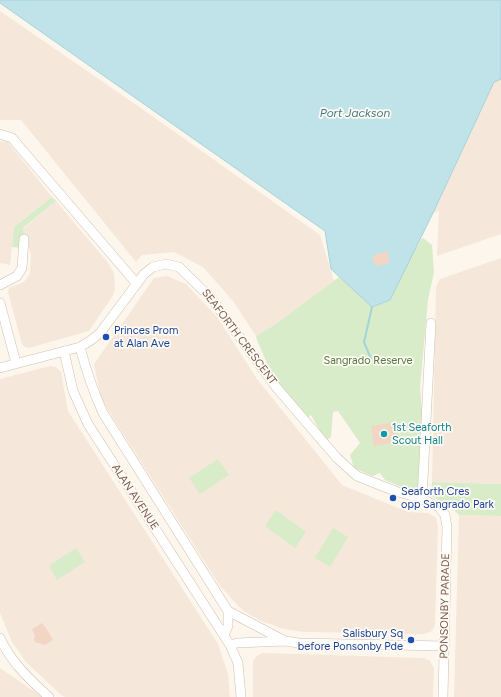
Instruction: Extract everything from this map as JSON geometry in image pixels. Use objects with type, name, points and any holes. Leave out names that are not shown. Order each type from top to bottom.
[{"type":"street","points":[[0,134],[12,138],[137,284],[100,333],[90,341],[64,351],[0,368]]},
{"type":"street","points":[[0,285],[17,276],[22,268],[24,239]]},
{"type":"street","name":"SEAFORTH CRESCENT","points":[[137,284],[144,274],[153,266],[166,264],[179,267],[212,298],[276,387],[337,458],[356,476],[422,500]]},
{"type":"street","points":[[0,304],[16,363]]},
{"type":"street","points":[[422,500],[431,323]]},
{"type":"street","name":"ALAN AVENUE","points":[[80,346],[85,368],[103,413],[228,611],[285,641]]},
{"type":"street","name":"ALAN AVENUE","points":[[64,351],[73,391],[88,424],[230,645],[238,664],[242,697]]},
{"type":"street","name":"PONSONBY PARADE","points":[[422,500],[439,507],[445,515],[447,527],[443,697]]},
{"type":"street","points":[[224,635],[228,626],[228,611]]},
{"type":"street","points":[[0,638],[16,665],[50,697]]},
{"type":"street","points":[[230,645],[285,641],[299,643],[444,646]]},
{"type":"shaded area","points":[[0,11],[148,113],[320,235],[334,281],[277,323],[256,336],[233,301],[203,267],[174,252],[142,255],[136,262],[21,120],[0,120]]},
{"type":"shaded area","points":[[501,79],[501,234],[437,256],[439,211],[433,213],[494,82]]},
{"type":"shaded area","points":[[0,141],[8,142],[52,197],[14,227],[10,265],[0,263]]},
{"type":"shaded area","points":[[56,201],[109,264],[114,274],[115,290],[112,297],[89,331],[29,348],[22,344],[8,292],[9,288],[24,282],[30,274],[31,254],[23,229]]},
{"type":"shaded area","points":[[501,258],[501,484],[432,482],[436,287],[440,279]]},
{"type":"shaded area","points":[[167,276],[186,284],[217,317],[257,379],[342,485],[408,512],[428,513],[436,518],[438,527],[435,625],[432,631],[424,634],[304,632],[284,629],[261,621],[242,610],[220,586],[101,399],[94,364],[154,278]]},
{"type":"shaded area","points":[[50,366],[56,367],[61,372],[68,411],[218,644],[228,674],[230,697],[65,697],[26,662],[12,642],[0,613],[0,379]]},
{"type":"shaded area","points":[[459,515],[501,516],[501,697],[454,697]]},
{"type":"shaded area","points":[[262,653],[424,658],[430,661],[434,668],[433,697],[253,697],[253,661]]},
{"type":"shaded area","points":[[0,668],[41,696],[41,697],[0,697]]},
{"type":"green space","points":[[52,197],[56,201],[23,228],[25,236],[20,238],[22,248],[12,247],[14,227]]},
{"type":"green space","name":"Sangrado Reserve","points":[[423,238],[432,245],[434,272],[428,300],[420,387],[422,434],[418,488],[413,492],[385,480],[380,473],[372,476],[354,468],[350,455],[360,443],[338,411],[333,412],[331,437],[327,440],[311,415],[307,418],[272,375],[256,336],[277,323],[339,277],[373,307],[390,300],[415,247],[416,249]]},
{"type":"green space","points":[[218,459],[229,475],[200,494],[189,478]]},
{"type":"green space","points":[[432,482],[501,484],[501,516],[459,515],[451,507],[431,496]]},
{"type":"green space","points":[[276,510],[306,532],[295,548],[265,526]]},
{"type":"green space","points":[[333,528],[348,537],[330,567],[315,558]]},
{"type":"green space","points":[[76,548],[85,562],[57,580],[49,566]]},
{"type":"water","name":"Port Jackson","points":[[0,0],[501,0],[501,79],[494,82],[433,213],[390,300],[372,307],[331,269],[325,231],[0,3]]},
{"type":"building","points":[[387,251],[390,262],[376,267],[372,256]]},
{"type":"building","name":"1st Seaforth Scout Hall","points":[[395,422],[398,442],[374,446],[371,426]]},
{"type":"building","points":[[42,623],[53,640],[45,645],[35,642],[35,636],[32,629]]},
{"type":"waterway","points":[[372,307],[364,342],[372,361]]},
{"type":"place","name":"Princes Prom at Alan Ave","points":[[106,337]]},
{"type":"place","name":"1st Seaforth Scout Hall","points":[[384,434]]},
{"type":"place","name":"Seaforth Cres opp Sangrado Park","points":[[393,498]]},
{"type":"place","name":"Salisbury Sq before Ponsonby Pde","points":[[411,640]]}]
